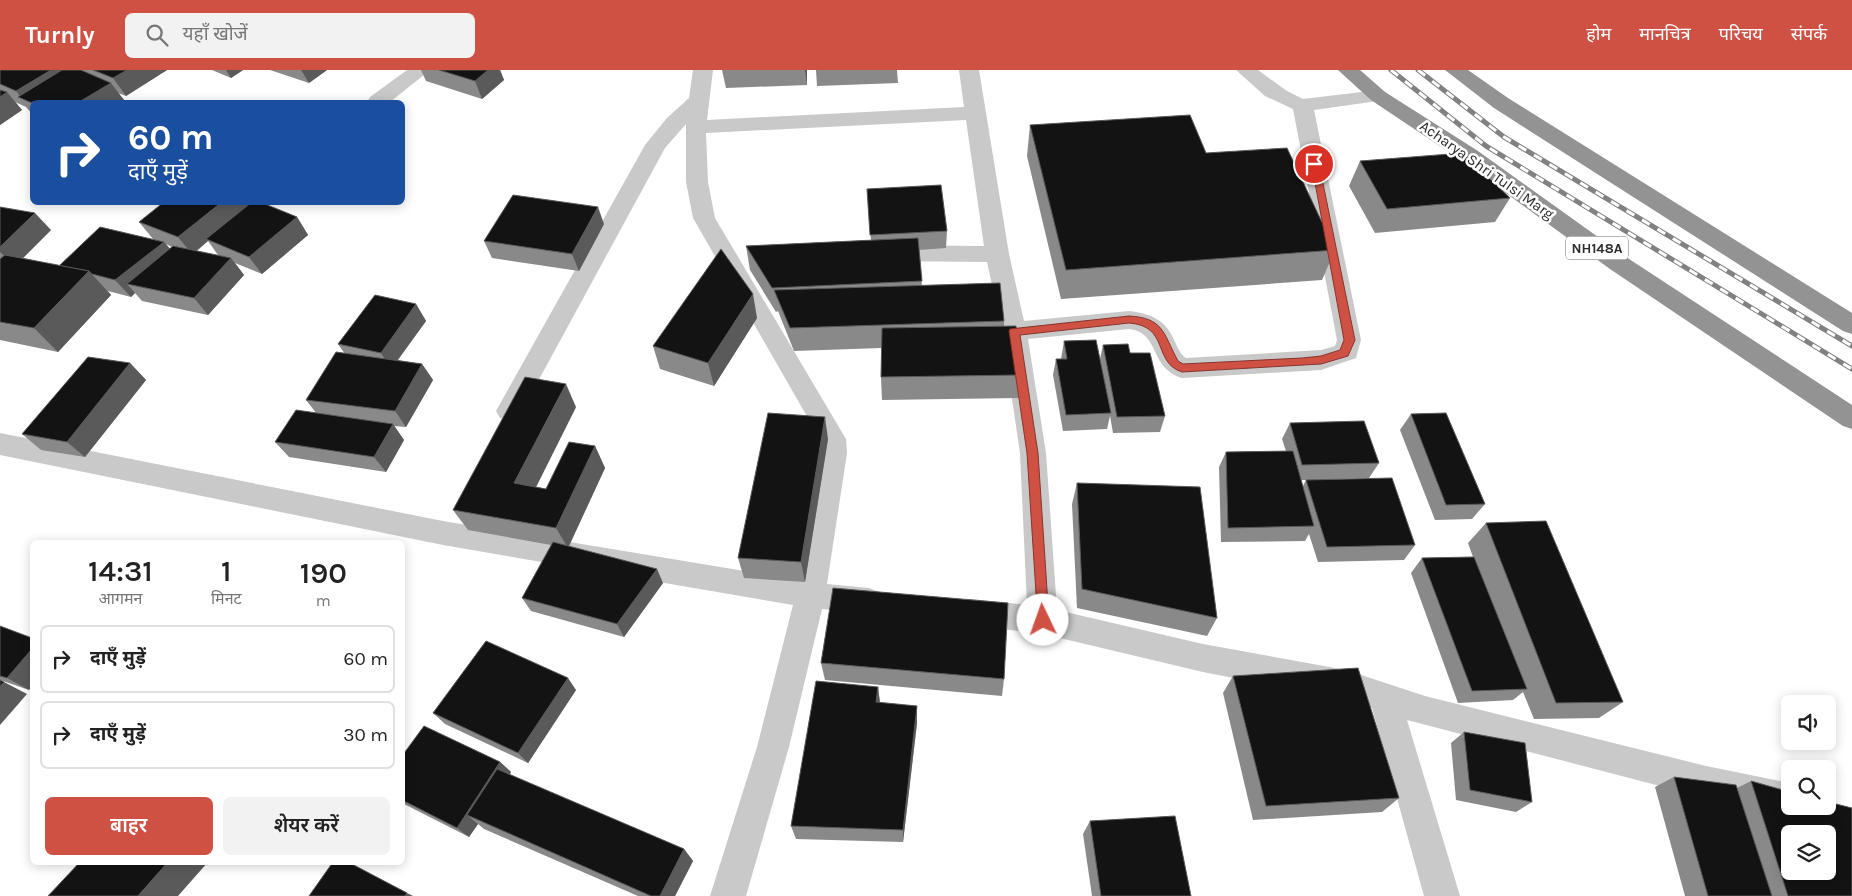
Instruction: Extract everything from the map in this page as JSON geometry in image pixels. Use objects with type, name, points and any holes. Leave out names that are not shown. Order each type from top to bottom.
[{"type":"highway","name":"Acharya Shri Tulsi Marg","points":[[1348,70],[1378,96],[1470,156],[1618,263],[1852,419]]},
{"type":"highway","points":[[1455,70],[1501,103],[1852,325]]},
{"type":"street","points":[[380,100],[420,70]]},
{"type":"street","points":[[702,70],[696,127],[700,204],[704,218],[737,252],[833,439],[834,454],[810,595],[771,757],[728,896]]},
{"type":"street","points":[[969,70],[997,254],[1014,331],[1033,453],[1043,620]]},
{"type":"street","points":[[1246,70],[1276,94],[1288,101],[1303,105],[1378,96]]},
{"type":"street","points":[[499,430],[656,144],[674,122],[698,100]]},
{"type":"street","points":[[1014,331],[1129,320],[1146,321],[1155,328],[1174,363],[1182,368],[1302,362],[1321,360],[1344,353],[1349,340],[1303,105]]},
{"type":"street","points":[[696,127],[976,113]]},
{"type":"street","points":[[860,253],[997,254]]},
{"type":"street","points":[[0,444],[447,524],[810,595],[897,604]]},
{"type":"street","points":[[946,610],[1043,620],[1203,658],[1346,685],[1425,711],[1697,780],[1781,798]]},
{"type":"street","points":[[1385,699],[1442,896]]},
{"type":"building","points":[[0,70],[51,70],[16,91],[0,84]]},
{"type":"building","points":[[62,70],[81,70],[111,83],[82,100],[30,100],[30,102],[18,97]]},
{"type":"building","points":[[93,70],[127,70],[113,78]]},
{"type":"building","points":[[439,70],[488,70],[475,81]]},
{"type":"building","points":[[0,90],[7,92],[0,97]]},
{"type":"building","points":[[1190,115],[1206,153],[1287,148],[1335,250],[1066,270],[1030,125]]},
{"type":"building","points":[[1463,153],[1510,198],[1387,209],[1360,161]]},
{"type":"building","points":[[941,185],[947,231],[870,235],[867,189]]},
{"type":"building","points":[[513,195],[598,207],[572,254],[484,241]]},
{"type":"building","points":[[160,205],[218,205],[178,237],[139,222]]},
{"type":"building","points":[[248,205],[267,205],[297,217],[249,257],[206,239]]},
{"type":"building","points":[[0,207],[35,213],[0,247]]},
{"type":"building","points":[[100,227],[164,242],[115,280],[92,274],[89,271],[59,266]]},
{"type":"building","points":[[918,238],[922,281],[772,288],[746,246]]},
{"type":"building","points":[[173,246],[231,258],[194,298],[127,284]]},
{"type":"building","points":[[721,249],[753,294],[708,363],[653,346]]},
{"type":"building","points":[[5,255],[89,271],[34,328],[0,322],[0,259]]},
{"type":"building","points":[[1000,283],[1004,321],[790,328],[774,290]]},
{"type":"building","points":[[375,295],[416,304],[381,353],[338,344]]},
{"type":"building","points":[[1016,326],[1021,375],[881,377],[882,328]]},
{"type":"building","points":[[1096,340],[1111,413],[1066,415],[1056,359],[1067,359],[1064,341]]},
{"type":"building","points":[[1128,344],[1130,353],[1150,353],[1165,416],[1117,417],[1103,345]]},
{"type":"building","points":[[336,352],[422,364],[395,411],[306,400]]},
{"type":"building","points":[[88,357],[130,363],[67,442],[22,434]]},
{"type":"building","points":[[525,377],[566,384],[514,483],[546,489],[569,442],[595,446],[556,528],[453,510]]},
{"type":"building","points":[[296,410],[393,424],[374,457],[275,442]]},
{"type":"building","points":[[768,413],[825,417],[801,562],[738,558]]},
{"type":"building","points":[[1446,413],[1485,504],[1446,505],[1411,414]]},
{"type":"building","points":[[1364,421],[1379,463],[1302,465],[1290,423]]},
{"type":"building","points":[[1293,451],[1314,526],[1228,528],[1226,452]]},
{"type":"building","points":[[1392,478],[1415,545],[1327,547],[1306,480]]},
{"type":"building","points":[[1077,483],[1200,487],[1217,618],[1082,589]]},
{"type":"building","points":[[1546,521],[1623,702],[1556,703],[1486,523]]},
{"type":"building","points":[[553,542],[657,569],[617,624],[522,598]]},
{"type":"building","points":[[1474,557],[1527,689],[1472,691],[1422,558]]},
{"type":"building","points":[[833,588],[1008,603],[1004,679],[821,663]]},
{"type":"building","points":[[0,626],[30,637],[30,651],[7,678],[0,676]]},
{"type":"building","points":[[486,641],[568,678],[518,753],[433,713]]},
{"type":"building","points":[[1358,668],[1399,798],[1266,806],[1233,676]]},
{"type":"building","points":[[816,681],[878,687],[876,702],[917,706],[903,830],[791,826]]},
{"type":"building","points":[[424,726],[500,762],[457,828],[405,802],[405,752]]},
{"type":"building","points":[[1464,732],[1525,743],[1532,802],[1470,790]]},
{"type":"building","points":[[497,769],[684,849],[660,896],[651,896],[467,815]]},
{"type":"building","points":[[1674,777],[1736,785],[1772,896],[1708,896]]},
{"type":"building","points":[[1751,781],[1781,789],[1781,815],[1836,815],[1836,804],[1852,808],[1852,896],[1788,896],[1783,880],[1836,880],[1836,825],[1781,825],[1781,874]]},
{"type":"building","points":[[1175,816],[1191,896],[1101,896],[1090,821]]},
{"type":"building","points":[[77,865],[165,865],[138,896],[48,896]]},
{"type":"building","points":[[331,865],[354,865],[407,893],[405,896],[309,896]]},
{"type":"railway","points":[[1391,70],[1486,146],[1852,369]]},
{"type":"railway","points":[[1418,70],[1504,137],[1852,346]]},
{"type":"route","points":[[1043,620],[1033,453],[1014,331],[1129,320],[1146,321],[1155,328],[1174,363],[1182,368],[1302,362],[1339,356],[1347,350],[1349,340],[1314,164]]}]
